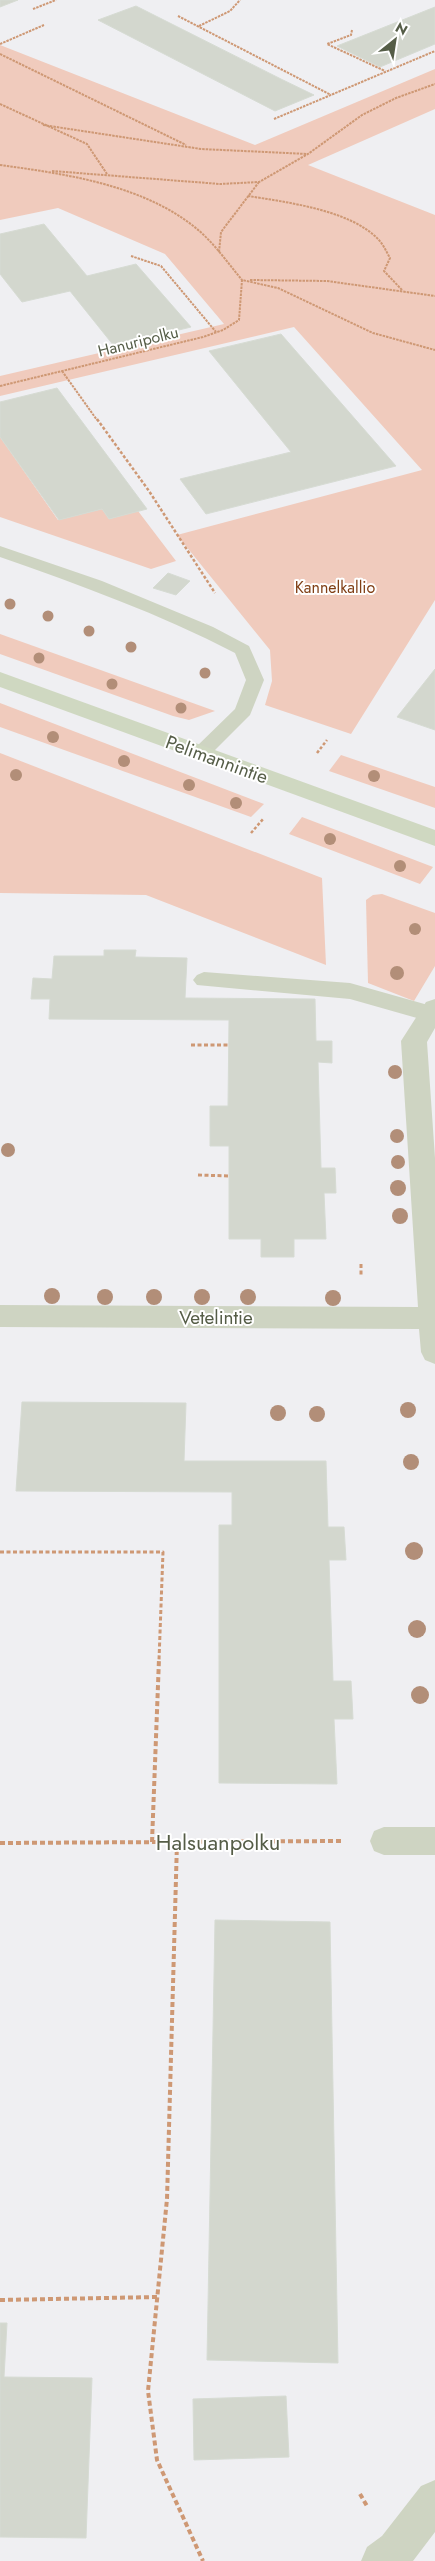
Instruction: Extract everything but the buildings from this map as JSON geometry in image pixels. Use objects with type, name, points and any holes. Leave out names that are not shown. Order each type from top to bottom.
[{"type":"street","name":"Pelimannintie","points":[[0,679],[435,838]]},
{"type":"street","points":[[433,1011],[414,1042],[435,1352]]},
{"type":"street","name":"Vetelintie","points":[[0,1316],[432,1318]]},
{"type":"street","points":[[381,2561],[396,2550],[435,2500]]},
{"type":"lane","points":[[0,552],[96,584],[207,631],[243,650],[255,680],[243,711],[201,753]]},
{"type":"lane","points":[[204,980],[350,991],[433,1011]]},
{"type":"lane","points":[[384,1841],[435,1840]]},
{"type":"path","points":[[33,9],[56,0]]},
{"type":"path","points":[[198,27],[230,11],[240,0]]},
{"type":"path","points":[[178,16],[331,95]]},
{"type":"path","points":[[0,44],[44,25]]},
{"type":"path","points":[[352,30],[351,35],[327,44],[386,72]]},
{"type":"path","points":[[274,119],[435,51]]},
{"type":"path","points":[[0,54],[183,144],[201,149]]},
{"type":"path","points":[[219,253],[221,232],[259,182],[308,154],[362,115],[396,98],[435,84]]},
{"type":"path","points":[[0,104],[86,144],[108,175]]},
{"type":"path","points":[[43,124],[201,149],[308,154]]},
{"type":"path","points":[[0,166],[220,184],[259,182]]},
{"type":"path","points":[[41,170],[111,187],[190,224],[219,253],[242,280],[278,288],[373,333],[435,350]]},
{"type":"path","points":[[248,196],[279,200],[319,210],[366,229],[377,237],[390,258],[384,271],[402,290]]},
{"type":"path","points":[[131,256],[161,266],[216,332]]},
{"type":"path","points":[[242,280],[328,281],[435,296]]},
{"type":"path","name":"Hanuripolku","points":[[0,386],[216,332],[239,320],[242,280]]},
{"type":"path","points":[[62,372],[149,491],[223,606],[227,622],[243,650]]},
{"type":"path","points":[[191,1045],[229,1045]]},
{"type":"path","points":[[198,1175],[230,1176]]},
{"type":"path","points":[[0,1552],[163,1552],[152,1842]]},
{"type":"path","name":"Halsuanpolku","points":[[0,1843],[384,1841]]},
{"type":"path","points":[[177,1842],[167,2199],[148,2391],[157,2460],[203,2561]]},
{"type":"path","points":[[0,2300],[158,2297]]},
{"type":"green space","name":"Kannelkallio","points":[[0,45],[255,145],[435,69],[435,109],[308,165],[435,215],[435,600],[351,734],[265,705],[272,681],[270,650],[177,535],[422,470],[294,327],[0,396],[0,376],[224,324],[165,254],[58,208],[0,220]]},
{"type":"green space","points":[[0,437],[58,520],[102,509],[109,519],[138,511],[176,561],[151,569],[0,517]]},
{"type":"green space","points":[[0,634],[215,711],[189,720],[173,716],[0,654]]},
{"type":"green space","points":[[0,703],[264,804],[251,817],[0,727]]},
{"type":"green space","points":[[0,753],[322,878],[326,965],[146,895],[0,893]]},
{"type":"green space","points":[[341,755],[435,787],[435,808],[329,771]]},
{"type":"green space","points":[[302,817],[433,867],[420,884],[289,834]]},
{"type":"green space","points":[[382,894],[435,913],[435,966],[414,1001],[368,983],[366,900],[373,895]]}]
